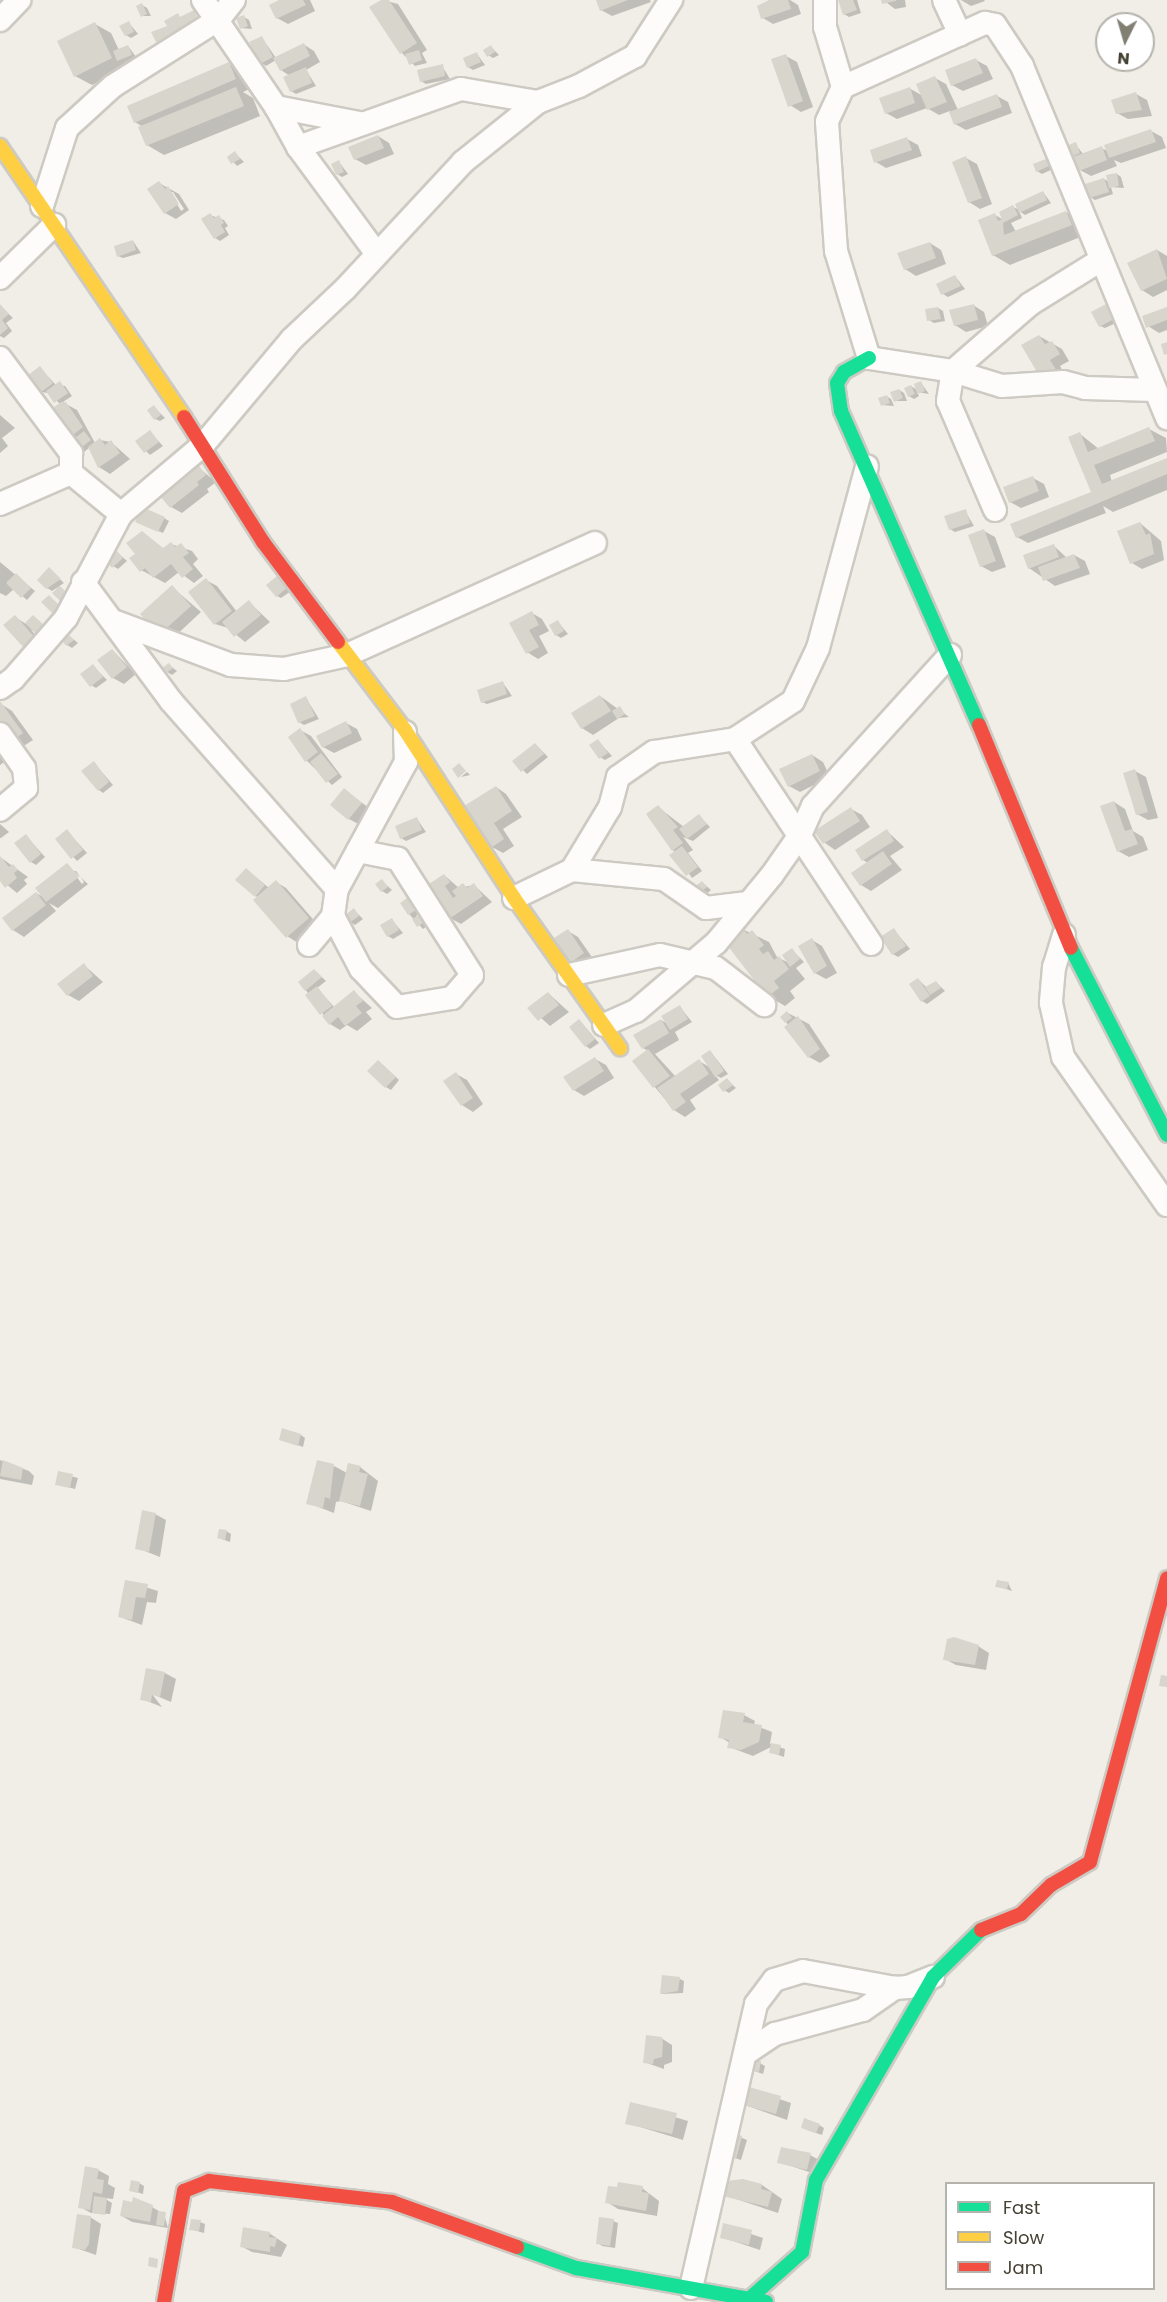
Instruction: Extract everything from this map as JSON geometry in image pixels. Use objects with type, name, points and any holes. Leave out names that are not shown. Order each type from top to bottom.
[{"type":"street","points":[[0,20],[19,0]]},
{"type":"street","points":[[203,0],[219,19],[276,107],[298,147],[377,254]]},
{"type":"street","points":[[0,278],[48,215],[67,128],[113,86],[219,19],[234,0]]},
{"type":"street","points":[[0,688],[13,679],[66,618],[83,582],[121,514],[203,445],[292,339],[377,254],[463,162],[538,102],[579,86],[635,56],[670,0]]},
{"type":"street","points":[[825,0],[825,27],[843,87]]},
{"type":"street","points":[[944,0],[960,34]]},
{"type":"street","points":[[869,358],[836,251],[827,122],[843,87],[985,22],[995,25],[1008,40],[1167,418]]},
{"type":"street","points":[[298,147],[461,89],[538,102]]},
{"type":"street","points":[[276,107],[361,123]]},
{"type":"street","points":[[2,154],[48,215],[203,445],[263,542],[405,730],[514,898],[620,1048]]},
{"type":"street","points":[[995,510],[948,401],[953,371],[1030,304],[1101,260]]},
{"type":"street","points":[[0,358],[70,453],[71,472],[121,514]]},
{"type":"street","points":[[1155,390],[1085,388],[1063,382],[1002,386],[953,371],[869,358],[844,372],[837,383],[841,411],[950,655],[1064,935],[1167,1135]]},
{"type":"street","points":[[572,870],[610,807],[618,777],[654,752],[735,739],[793,701],[818,648],[867,467]]},
{"type":"street","points":[[0,504],[71,472]]},
{"type":"street","points":[[116,622],[231,665],[284,669],[347,655],[595,543]]},
{"type":"street","points":[[83,582],[116,622],[171,701],[338,889]]},
{"type":"street","points":[[604,1025],[636,1011],[696,962],[748,903],[800,835],[813,806],[950,655]]},
{"type":"street","points":[[309,945],[333,916],[338,889],[406,762],[405,730]]},
{"type":"street","points":[[0,734],[24,768],[26,788],[0,810]]},
{"type":"street","points":[[735,739],[871,944]]},
{"type":"street","points":[[333,916],[361,969],[398,1007],[452,998],[472,975],[398,859],[358,851]]},
{"type":"street","points":[[514,898],[572,870],[664,879],[706,908],[748,903]]},
{"type":"street","points":[[1064,935],[1054,967],[1051,1003],[1062,1057],[1167,1205]]},
{"type":"street","points":[[569,975],[660,955],[716,968],[765,1005]]},
{"type":"street","points":[[620,1048],[636,1011]]},
{"type":"street","points":[[749,2299],[802,2252],[816,2180],[933,1977],[980,1930],[1021,1914],[1051,1885],[1090,1862],[1167,1578]]},
{"type":"street","points":[[691,2288],[756,2004],[774,1980],[803,1971],[895,1988],[908,1987],[933,1977]]},
{"type":"street","points":[[745,2054],[775,2034],[863,2010],[895,1988]]},
{"type":"street","points":[[164,2302],[184,2191],[210,2181],[392,2202],[576,2268],[766,2302]]},
{"type":"building","points":[[279,0],[303,0],[306,5],[276,19],[269,5]]},
{"type":"building","points":[[381,0],[389,0],[417,43],[400,54],[369,7]]},
{"type":"building","points":[[596,0],[628,0],[600,11]]},
{"type":"building","points":[[769,0],[788,0],[791,9],[761,19],[757,6]]},
{"type":"building","points":[[838,0],[853,0],[857,10],[843,15]]},
{"type":"building","points":[[881,0],[896,0],[896,1],[882,4]]},
{"type":"building","points":[[142,3],[147,14],[141,17],[136,6]]},
{"type":"building","points":[[194,10],[200,24],[158,46],[151,32],[167,26],[164,21],[178,13],[180,17]]},
{"type":"building","points":[[244,15],[248,26],[240,29],[236,18]]},
{"type":"building","points":[[129,21],[134,32],[125,36],[119,26]]},
{"type":"building","points":[[95,22],[112,58],[74,77],[57,41]]},
{"type":"building","points":[[262,36],[273,57],[260,64],[249,42]]},
{"type":"building","points":[[304,43],[310,56],[280,71],[273,58]]},
{"type":"building","points":[[128,45],[132,55],[117,61],[113,51]]},
{"type":"building","points":[[491,45],[495,52],[487,57],[483,50]]},
{"type":"building","points":[[419,50],[422,60],[409,65],[405,54]]},
{"type":"building","points":[[477,52],[481,62],[467,68],[463,58]]},
{"type":"building","points":[[786,54],[803,101],[788,107],[771,59]]},
{"type":"building","points":[[976,58],[983,73],[951,86],[945,70]]},
{"type":"building","points":[[229,62],[236,79],[134,123],[127,106]]},
{"type":"building","points":[[443,64],[445,76],[420,82],[417,70]]},
{"type":"building","points":[[306,67],[312,83],[290,92],[283,77]]},
{"type":"building","points":[[935,76],[947,102],[927,110],[916,84]]},
{"type":"building","points":[[236,87],[244,106],[146,146],[138,127]]},
{"type":"building","points":[[910,87],[915,103],[885,114],[879,98]]},
{"type":"building","points":[[1136,92],[1142,110],[1116,114],[1111,100]]},
{"type":"building","points":[[997,94],[1002,107],[954,125],[949,112]]},
{"type":"building","points":[[1151,129],[1156,142],[1109,158],[1104,145]]},
{"type":"building","points":[[378,135],[384,148],[354,160],[348,147]]},
{"type":"building","points":[[907,137],[912,150],[874,163],[870,150]]},
{"type":"building","points":[[1076,142],[1080,153],[1071,157],[1066,146]]},
{"type":"building","points":[[1102,146],[1107,160],[1079,171],[1073,157]]},
{"type":"building","points":[[235,151],[240,159],[231,164],[227,157]]},
{"type":"building","points":[[966,156],[982,198],[968,203],[952,162]]},
{"type":"building","points":[[1046,159],[1049,166],[1036,172],[1033,164]]},
{"type":"building","points":[[339,160],[344,172],[336,175],[331,164]]},
{"type":"building","points":[[1117,173],[1119,186],[1109,188],[1106,175]]},
{"type":"building","points":[[1104,178],[1109,192],[1089,198],[1085,184]]},
{"type":"building","points":[[159,181],[165,189],[168,186],[179,204],[164,214],[147,189]]},
{"type":"building","points":[[1043,191],[1047,200],[1019,213],[1015,204]]},
{"type":"building","points":[[1013,205],[1018,215],[1003,223],[1004,235],[1066,211],[1072,225],[992,256],[978,220],[995,213],[998,221],[1002,219],[999,212]]},
{"type":"building","points":[[210,213],[214,218],[219,215],[224,223],[221,225],[225,232],[214,239],[201,219]]},
{"type":"building","points":[[133,240],[136,250],[117,257],[114,246]]},
{"type":"building","points":[[930,242],[936,258],[904,270],[897,253]]},
{"type":"building","points":[[1157,249],[1167,279],[1141,291],[1127,263]]},
{"type":"building","points":[[955,275],[961,286],[941,295],[936,284]]},
{"type":"building","points":[[0,304],[9,314],[2,320],[8,328],[0,335]]},
{"type":"building","points":[[974,304],[978,320],[954,326],[949,310]]},
{"type":"building","points":[[1106,304],[1114,319],[1099,327],[1091,312]]},
{"type":"building","points":[[938,307],[941,319],[927,321],[925,309]]},
{"type":"building","points":[[1167,307],[1167,320],[1146,328],[1142,316]]},
{"type":"building","points":[[1039,335],[1045,344],[1052,341],[1060,354],[1050,360],[1058,373],[1043,382],[1021,345]]},
{"type":"building","points":[[1167,342],[1167,354],[1164,355],[1161,344]]},
{"type":"building","points":[[40,366],[53,383],[40,393],[27,376]]},
{"type":"building","points":[[60,381],[68,393],[54,403],[46,391]]},
{"type":"building","points":[[921,381],[925,391],[917,394],[914,384]]},
{"type":"building","points":[[911,385],[915,394],[908,397],[904,388]]},
{"type":"building","points":[[899,389],[903,398],[894,402],[890,392]]},
{"type":"building","points":[[887,395],[890,403],[881,406],[878,398]]},
{"type":"building","points":[[61,402],[66,402],[83,427],[70,437],[50,410]]},
{"type":"building","points":[[154,405],[161,415],[154,420],[147,410]]},
{"type":"building","points":[[1149,427],[1155,441],[1094,465],[1102,484],[1167,458],[1167,474],[1016,538],[1010,524],[1091,492],[1068,437],[1080,432],[1088,452]]},
{"type":"building","points":[[150,430],[159,442],[144,453],[135,441]]},
{"type":"building","points":[[84,431],[91,440],[78,450],[71,441]]},
{"type":"building","points":[[100,438],[105,445],[111,440],[120,453],[98,468],[88,447]]},
{"type":"building","points":[[199,466],[206,475],[197,482],[199,485],[170,508],[160,496]]},
{"type":"building","points":[[1033,476],[1039,491],[1009,503],[1003,487]]},
{"type":"building","points":[[142,507],[165,517],[158,532],[135,522]]},
{"type":"building","points":[[966,509],[970,523],[949,530],[944,516]]},
{"type":"building","points":[[1140,522],[1146,535],[1150,533],[1154,554],[1130,564],[1117,531]]},
{"type":"building","points":[[984,529],[996,561],[980,567],[968,535]]},
{"type":"building","points":[[142,531],[163,548],[171,542],[175,547],[181,543],[189,553],[183,557],[193,569],[182,578],[171,564],[153,578],[145,568],[140,572],[129,558],[135,554],[126,543]]},
{"type":"building","points":[[1054,544],[1059,557],[1028,569],[1023,555]]},
{"type":"building","points":[[116,550],[123,558],[112,568],[105,560]]},
{"type":"building","points":[[1074,554],[1080,568],[1043,581],[1038,567]]},
{"type":"building","points":[[49,567],[61,579],[46,589],[37,580]]},
{"type":"building","points":[[16,573],[31,588],[21,598],[6,583]]},
{"type":"building","points":[[277,576],[287,588],[276,597],[266,585]]},
{"type":"building","points":[[206,578],[232,611],[214,625],[188,592]]},
{"type":"building","points":[[172,585],[191,606],[159,635],[140,614]]},
{"type":"building","points":[[60,586],[69,595],[61,602],[52,593]]},
{"type":"building","points":[[49,595],[60,606],[52,613],[41,602]]},
{"type":"building","points":[[249,600],[261,615],[234,637],[222,622]]},
{"type":"building","points":[[532,611],[539,625],[529,630],[539,647],[526,654],[509,623]]},
{"type":"building","points":[[15,615],[37,640],[26,650],[3,625]]},
{"type":"building","points":[[33,615],[44,625],[36,634],[25,623]]},
{"type":"building","points":[[558,620],[564,631],[555,636],[549,625]]},
{"type":"building","points":[[68,634],[74,640],[66,646],[61,639]]},
{"type":"building","points":[[112,649],[127,667],[112,679],[97,660]]},
{"type":"building","points":[[169,663],[173,668],[166,673],[162,668]]},
{"type":"building","points":[[93,664],[103,677],[90,687],[80,674]]},
{"type":"building","points":[[503,681],[507,694],[481,703],[477,690]]},
{"type":"building","points":[[600,695],[611,711],[581,729],[571,713]]},
{"type":"building","points":[[306,696],[315,716],[298,723],[290,704]]},
{"type":"building","points":[[0,701],[23,733],[10,742],[0,728]]},
{"type":"building","points":[[620,706],[625,714],[617,719],[612,711]]},
{"type":"building","points":[[346,721],[352,733],[322,748],[316,736]]},
{"type":"building","points":[[300,728],[318,752],[305,762],[288,737]]},
{"type":"building","points":[[598,739],[608,753],[599,759],[589,745]]},
{"type":"building","points":[[535,743],[544,754],[521,772],[512,761]]},
{"type":"building","points":[[321,753],[338,774],[326,783],[310,762]]},
{"type":"building","points":[[812,754],[820,771],[788,787],[779,769]]},
{"type":"building","points":[[94,761],[109,782],[98,791],[81,771]]},
{"type":"building","points":[[459,763],[466,771],[458,778],[452,769]]},
{"type":"building","points":[[1135,769],[1148,812],[1136,815],[1123,773]]},
{"type":"building","points":[[496,786],[512,811],[494,823],[504,839],[491,848],[464,806]]},
{"type":"building","points":[[344,788],[362,803],[348,820],[330,805]]},
{"type":"building","points":[[1114,801],[1125,831],[1132,829],[1138,844],[1117,852],[1100,806]]},
{"type":"building","points":[[658,805],[678,827],[673,830],[683,843],[672,851],[646,814]]},
{"type":"building","points":[[851,807],[860,821],[823,844],[814,831]]},
{"type":"building","points":[[699,814],[707,824],[687,839],[679,829]]},
{"type":"building","points":[[417,817],[422,830],[400,839],[395,826]]},
{"type":"building","points":[[67,829],[83,850],[71,859],[55,839]]},
{"type":"building","points":[[887,829],[894,841],[862,861],[855,850]]},
{"type":"building","points":[[26,834],[41,854],[30,863],[14,843]]},
{"type":"building","points":[[682,846],[698,867],[686,876],[669,855]]},
{"type":"building","points":[[883,851],[892,864],[860,886],[851,873]]},
{"type":"building","points":[[0,856],[9,867],[13,864],[18,870],[14,873],[17,878],[5,888],[0,881]]},
{"type":"building","points":[[67,863],[79,877],[46,902],[35,888]]},
{"type":"building","points":[[246,868],[265,885],[255,897],[235,880]]},
{"type":"building","points":[[444,874],[450,882],[445,886],[453,898],[456,896],[452,891],[463,883],[467,888],[474,883],[483,896],[449,919],[426,886]]},
{"type":"building","points":[[382,879],[388,887],[381,892],[375,884]]},
{"type":"building","points":[[276,880],[309,918],[286,938],[253,900]]},
{"type":"building","points":[[702,881],[707,887],[698,894],[693,888]]},
{"type":"building","points":[[36,892],[46,905],[12,931],[2,918]]},
{"type":"building","points":[[410,896],[418,909],[408,915],[400,903]]},
{"type":"building","points":[[354,908],[359,916],[349,923],[344,916]]},
{"type":"building","points":[[419,915],[423,923],[417,927],[412,919]]},
{"type":"building","points":[[392,918],[399,930],[387,937],[380,925]]},
{"type":"building","points":[[742,927],[747,934],[752,930],[764,945],[759,949],[763,954],[768,951],[774,960],[779,956],[789,969],[774,981],[779,988],[767,997],[724,941]]},
{"type":"building","points":[[894,928],[906,946],[892,955],[880,937]]},
{"type":"building","points":[[568,929],[584,953],[570,963],[554,938]]},
{"type":"building","points":[[812,938],[827,966],[814,974],[798,946]]},
{"type":"building","points":[[792,948],[800,959],[790,967],[782,955]]},
{"type":"building","points":[[84,963],[93,976],[67,996],[57,984]]},
{"type":"building","points":[[314,969],[322,977],[305,991],[298,982]]},
{"type":"building","points":[[918,978],[930,996],[921,1002],[909,984]]},
{"type":"building","points":[[936,981],[941,988],[930,995],[925,987]]},
{"type":"building","points":[[317,986],[332,1006],[320,1015],[305,995]]},
{"type":"building","points":[[354,990],[363,1001],[356,1006],[362,1013],[345,1026],[338,1017],[329,1025],[322,1016]]},
{"type":"building","points":[[548,992],[559,1005],[538,1021],[527,1008]]},
{"type":"building","points":[[680,1005],[688,1019],[670,1030],[661,1016]]},
{"type":"building","points":[[787,1011],[792,1018],[785,1023],[780,1017]]},
{"type":"building","points":[[798,1016],[820,1049],[808,1058],[784,1027]]},
{"type":"building","points":[[579,1019],[595,1039],[585,1047],[569,1027]]},
{"type":"building","points":[[661,1019],[669,1033],[642,1049],[633,1035]]},
{"type":"building","points":[[648,1049],[670,1076],[653,1088],[632,1061]]},
{"type":"building","points":[[710,1050],[724,1071],[715,1077],[701,1056]]},
{"type":"building","points":[[595,1057],[604,1071],[573,1091],[563,1077]]},
{"type":"building","points":[[699,1059],[709,1074],[680,1094],[686,1102],[673,1111],[657,1088]]},
{"type":"building","points":[[378,1060],[396,1077],[385,1088],[367,1071]]},
{"type":"building","points":[[456,1072],[473,1098],[461,1106],[443,1081]]},
{"type":"building","points":[[727,1078],[733,1085],[723,1092],[718,1085]]},
{"type":"building","points":[[282,1428],[301,1434],[298,1446],[279,1440]]},
{"type":"building","points":[[3,1460],[23,1468],[21,1480],[0,1476]]},
{"type":"building","points":[[317,1460],[334,1464],[330,1499],[325,1497],[323,1508],[306,1504]]},
{"type":"building","points":[[348,1463],[361,1466],[359,1472],[368,1474],[360,1506],[339,1501]]},
{"type":"building","points":[[58,1471],[73,1474],[70,1488],[55,1485]]},
{"type":"building","points":[[142,1510],[156,1513],[149,1552],[135,1549]]},
{"type":"building","points":[[219,1529],[227,1530],[225,1540],[217,1538]]},
{"type":"building","points":[[125,1580],[148,1584],[145,1598],[136,1597],[132,1620],[118,1617]]},
{"type":"building","points":[[997,1580],[1009,1582],[1007,1589],[995,1587]]},
{"type":"building","points":[[954,1637],[979,1645],[975,1665],[943,1660],[947,1639]]},
{"type":"building","points":[[146,1668],[165,1672],[160,1697],[152,1695],[151,1702],[140,1700]]},
{"type":"building","points":[[1161,1675],[1167,1676],[1167,1687],[1159,1686]]},
{"type":"building","points":[[723,1710],[745,1713],[743,1722],[762,1725],[759,1742],[741,1750],[727,1748],[729,1740],[718,1738]]},
{"type":"building","points":[[771,1743],[781,1745],[779,1755],[769,1753]]},
{"type":"building","points":[[662,1975],[680,1977],[678,1991],[660,1994]]},
{"type":"building","points":[[646,2035],[662,2037],[662,2057],[654,2059],[653,2064],[643,2063]]},
{"type":"building","points":[[751,2060],[761,2061],[759,2072],[749,2070]]},
{"type":"building","points":[[749,2087],[781,2096],[776,2114],[744,2105]]},
{"type":"building","points":[[630,2102],[677,2113],[672,2134],[625,2124]]},
{"type":"building","points":[[804,2118],[820,2124],[816,2133],[801,2128]]},
{"type":"building","points":[[734,2133],[742,2136],[736,2159],[728,2156]]},
{"type":"building","points":[[781,2147],[811,2153],[807,2170],[777,2163]]},
{"type":"building","points":[[85,2166],[99,2169],[97,2179],[104,2180],[102,2194],[93,2192],[90,2210],[78,2208]]},
{"type":"building","points":[[743,2179],[762,2184],[761,2189],[772,2192],[768,2207],[722,2196],[726,2181]]},
{"type":"building","points":[[131,2180],[140,2182],[138,2193],[129,2191]]},
{"type":"building","points":[[618,2182],[643,2186],[642,2192],[649,2193],[646,2211],[605,2203],[608,2186],[617,2187]]},
{"type":"building","points":[[94,2196],[107,2198],[105,2215],[92,2213]]},
{"type":"building","points":[[133,2197],[153,2205],[150,2222],[120,2216],[123,2200],[132,2202]]},
{"type":"building","points":[[158,2211],[166,2212],[164,2226],[156,2225]]},
{"type":"building","points":[[77,2214],[91,2216],[89,2244],[85,2250],[72,2248]]},
{"type":"building","points":[[599,2217],[614,2219],[610,2246],[596,2244]]},
{"type":"building","points":[[191,2219],[201,2220],[199,2231],[189,2230]]},
{"type":"building","points":[[723,2223],[752,2230],[749,2245],[720,2238]]},
{"type":"building","points":[[243,2227],[270,2232],[269,2237],[277,2238],[275,2247],[270,2246],[270,2252],[240,2247]]},
{"type":"building","points":[[149,2257],[158,2259],[157,2268],[148,2266]]},
{"type":"traffic: fast","points":[[869,358],[844,372],[837,383],[841,411],[979,725]]},
{"type":"traffic: fast","points":[[1071,948],[1167,1135]]},
{"type":"traffic: fast","points":[[749,2299],[802,2252],[816,2180],[933,1977],[981,1930]]},
{"type":"traffic: fast","points":[[517,2247],[576,2268],[766,2302]]},
{"type":"traffic: slow","points":[[0,146],[184,417]]},
{"type":"traffic: slow","points":[[338,642],[405,730],[514,898],[620,1048]]},
{"type":"traffic: jam","points":[[184,417],[263,542],[338,642]]},
{"type":"traffic: jam","points":[[979,725],[1071,948]]},
{"type":"traffic: jam","points":[[981,1930],[1021,1914],[1051,1885],[1090,1862],[1167,1578]]},
{"type":"traffic: jam","points":[[164,2302],[184,2191],[209,2181],[392,2202],[517,2247]]}]
